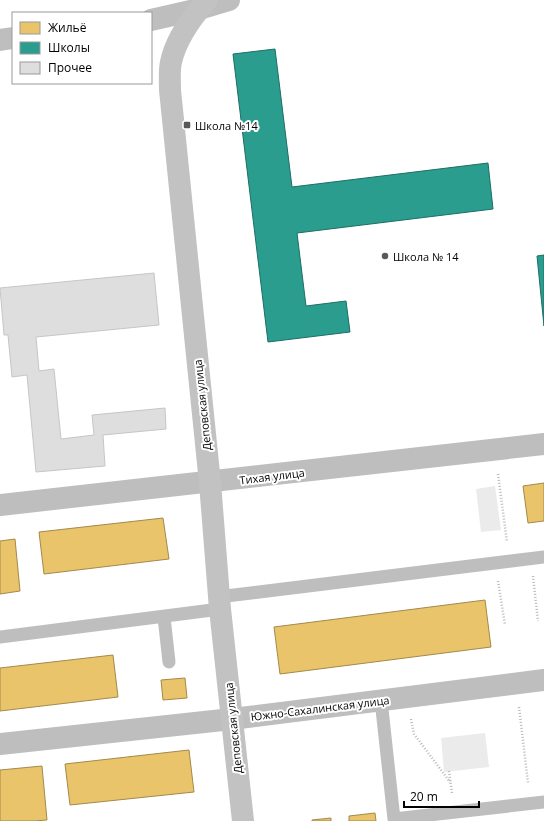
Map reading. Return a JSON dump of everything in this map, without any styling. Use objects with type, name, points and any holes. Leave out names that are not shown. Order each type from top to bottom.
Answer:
[{"type":"street","points":[[152,20],[203,5],[229,0]]},
{"type":"street","name":"Деповская улица","points":[[203,5],[178,40],[171,62],[170,90],[210,483],[219,603],[243,821]]},
{"type":"street","points":[[0,40],[12,38]]},
{"type":"street","name":"Тихая улица","points":[[0,505],[210,483],[544,444]]},
{"type":"street","name":"Южно-Сахалинская улица","points":[[0,744],[232,719],[544,680]]},
{"type":"lane","points":[[0,637],[164,617],[219,603],[544,557]]},
{"type":"lane","points":[[164,617],[169,662]]},
{"type":"lane","points":[[381,700],[394,819],[544,802]]},
{"type":"path","points":[[498,472],[508,546]]},
{"type":"path","points":[[532,574],[538,621]]},
{"type":"path","points":[[498,578],[505,625]]},
{"type":"path","points":[[519,706],[528,783]]},
{"type":"path","points":[[411,719],[414,734],[450,782]]},
{"type":"shaded area","points":[[495,486],[501,530],[481,532],[476,489]]},
{"type":"shaded area","points":[[485,733],[489,767],[444,772],[441,738]]},
{"type":"building: Жильё","points":[[544,483],[544,521],[528,523],[523,486]]},
{"type":"building: Жильё","points":[[163,518],[169,559],[44,574],[39,532]]},
{"type":"building: Жильё","points":[[15,539],[20,591],[0,594],[0,541]]},
{"type":"building: Жильё","points":[[485,600],[491,647],[280,674],[274,627]]},
{"type":"building: Жильё","points":[[113,655],[118,697],[0,711],[0,668]]},
{"type":"building: Жильё","points":[[185,678],[187,698],[163,700],[161,680]]},
{"type":"building: Жильё","points":[[189,750],[194,792],[70,805],[65,764]]},
{"type":"building: Жильё","points":[[42,766],[47,820],[0,821],[0,770]]},
{"type":"building: Жильё","points":[[375,813],[376,821],[349,821],[349,816]]},
{"type":"building: Жильё","points":[[331,818],[331,821],[312,821],[312,820]]},
{"type":"building: Школы","points":[[275,49],[292,187],[488,163],[493,209],[297,233],[306,306],[346,301],[350,332],[268,342],[233,54]]},
{"type":"building: Школы","points":[[544,255],[544,326],[537,256]]},
{"type":"building: Прочее","points":[[154,273],[159,325],[36,337],[39,371],[54,369],[61,439],[94,435],[92,415],[165,408],[166,429],[103,435],[105,466],[36,472],[27,375],[12,377],[8,335],[4,335],[0,288]]},
{"type":"place","name":"Школа №14","points":[[187,125]]},
{"type":"place","name":"Школа № 14","points":[[385,256]]}]
